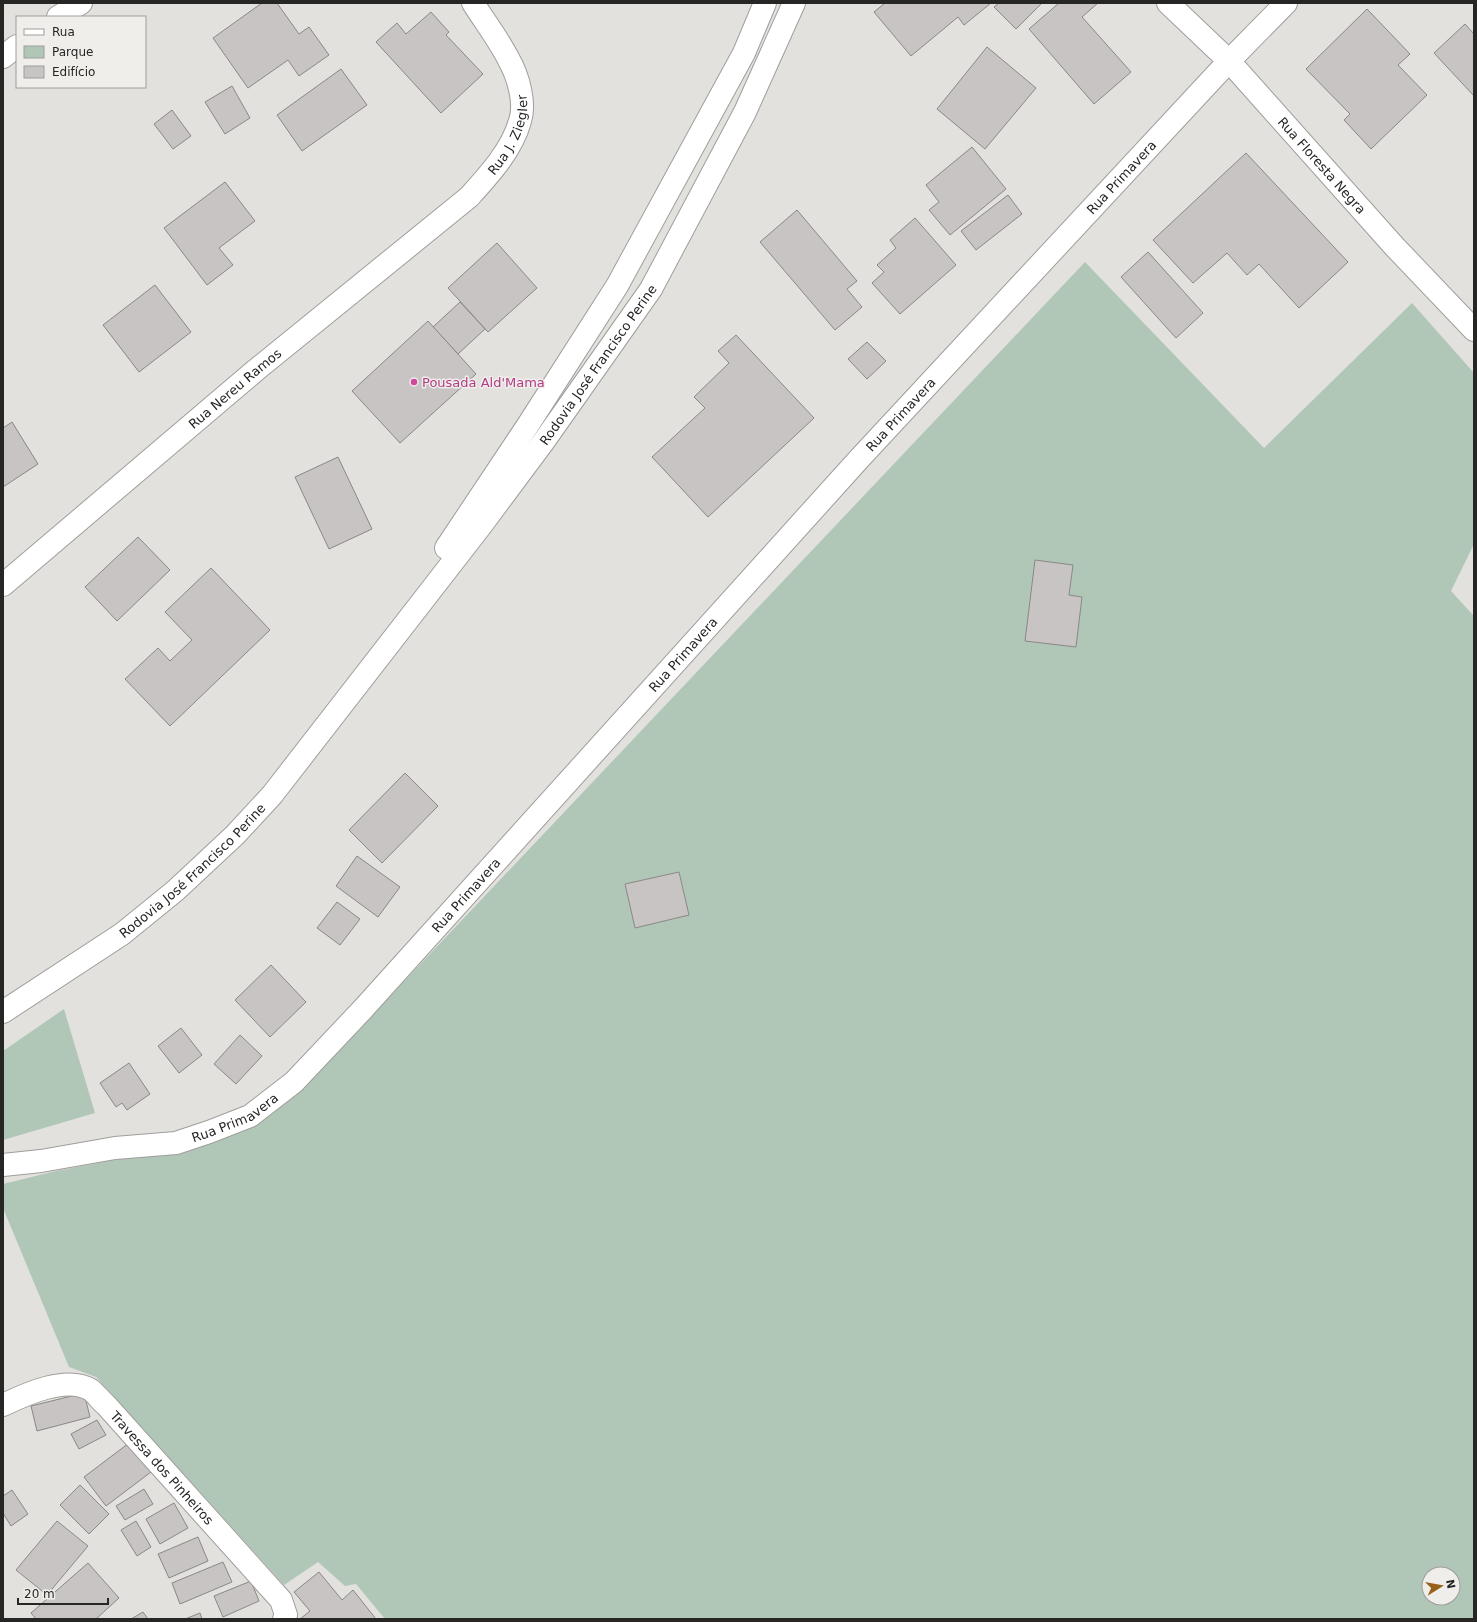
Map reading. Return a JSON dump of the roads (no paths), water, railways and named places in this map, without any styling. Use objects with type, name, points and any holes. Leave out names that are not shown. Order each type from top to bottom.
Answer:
[{"type":"street","points":[[60,16],[81,3]]},
{"type":"street","name":"Rua J. Ziegler","points":[[469,197],[488,176],[514,138],[521,120],[521,99],[518,78],[509,58],[473,3]]},
{"type":"street","name":"Rodovia José Francisco Perine","points":[[349,694],[524,432],[617,286],[744,53],[765,3]]},
{"type":"street","name":"Rodovia José Francisco Perine","points":[[3,1012],[122,934],[175,891],[235,835],[272,795],[544,442],[651,289],[745,112],[794,3]]},
{"type":"street","name":"Rua Floresta Negra","points":[[1168,3],[1229,61],[1394,246],[1474,330]]},
{"type":"street","name":"Rua Primavera","points":[[3,1165],[41,1161],[115,1148],[176,1143],[250,1116],[294,1082],[363,1009],[859,459],[1229,61],[1286,3]]},
{"type":"street","points":[[3,57],[16,47]]},
{"type":"street","name":"Rua Nereu Ramos","points":[[3,584],[256,370],[469,197]]},
{"type":"street","name":"Travessa dos Pinheiros","points":[[3,1405],[51,1386],[74,1384],[91,1390],[281,1600],[286,1615],[284,1619]]},
{"type":"place","name":"Pousada Ald'Mama","points":[[414,382]]}]
